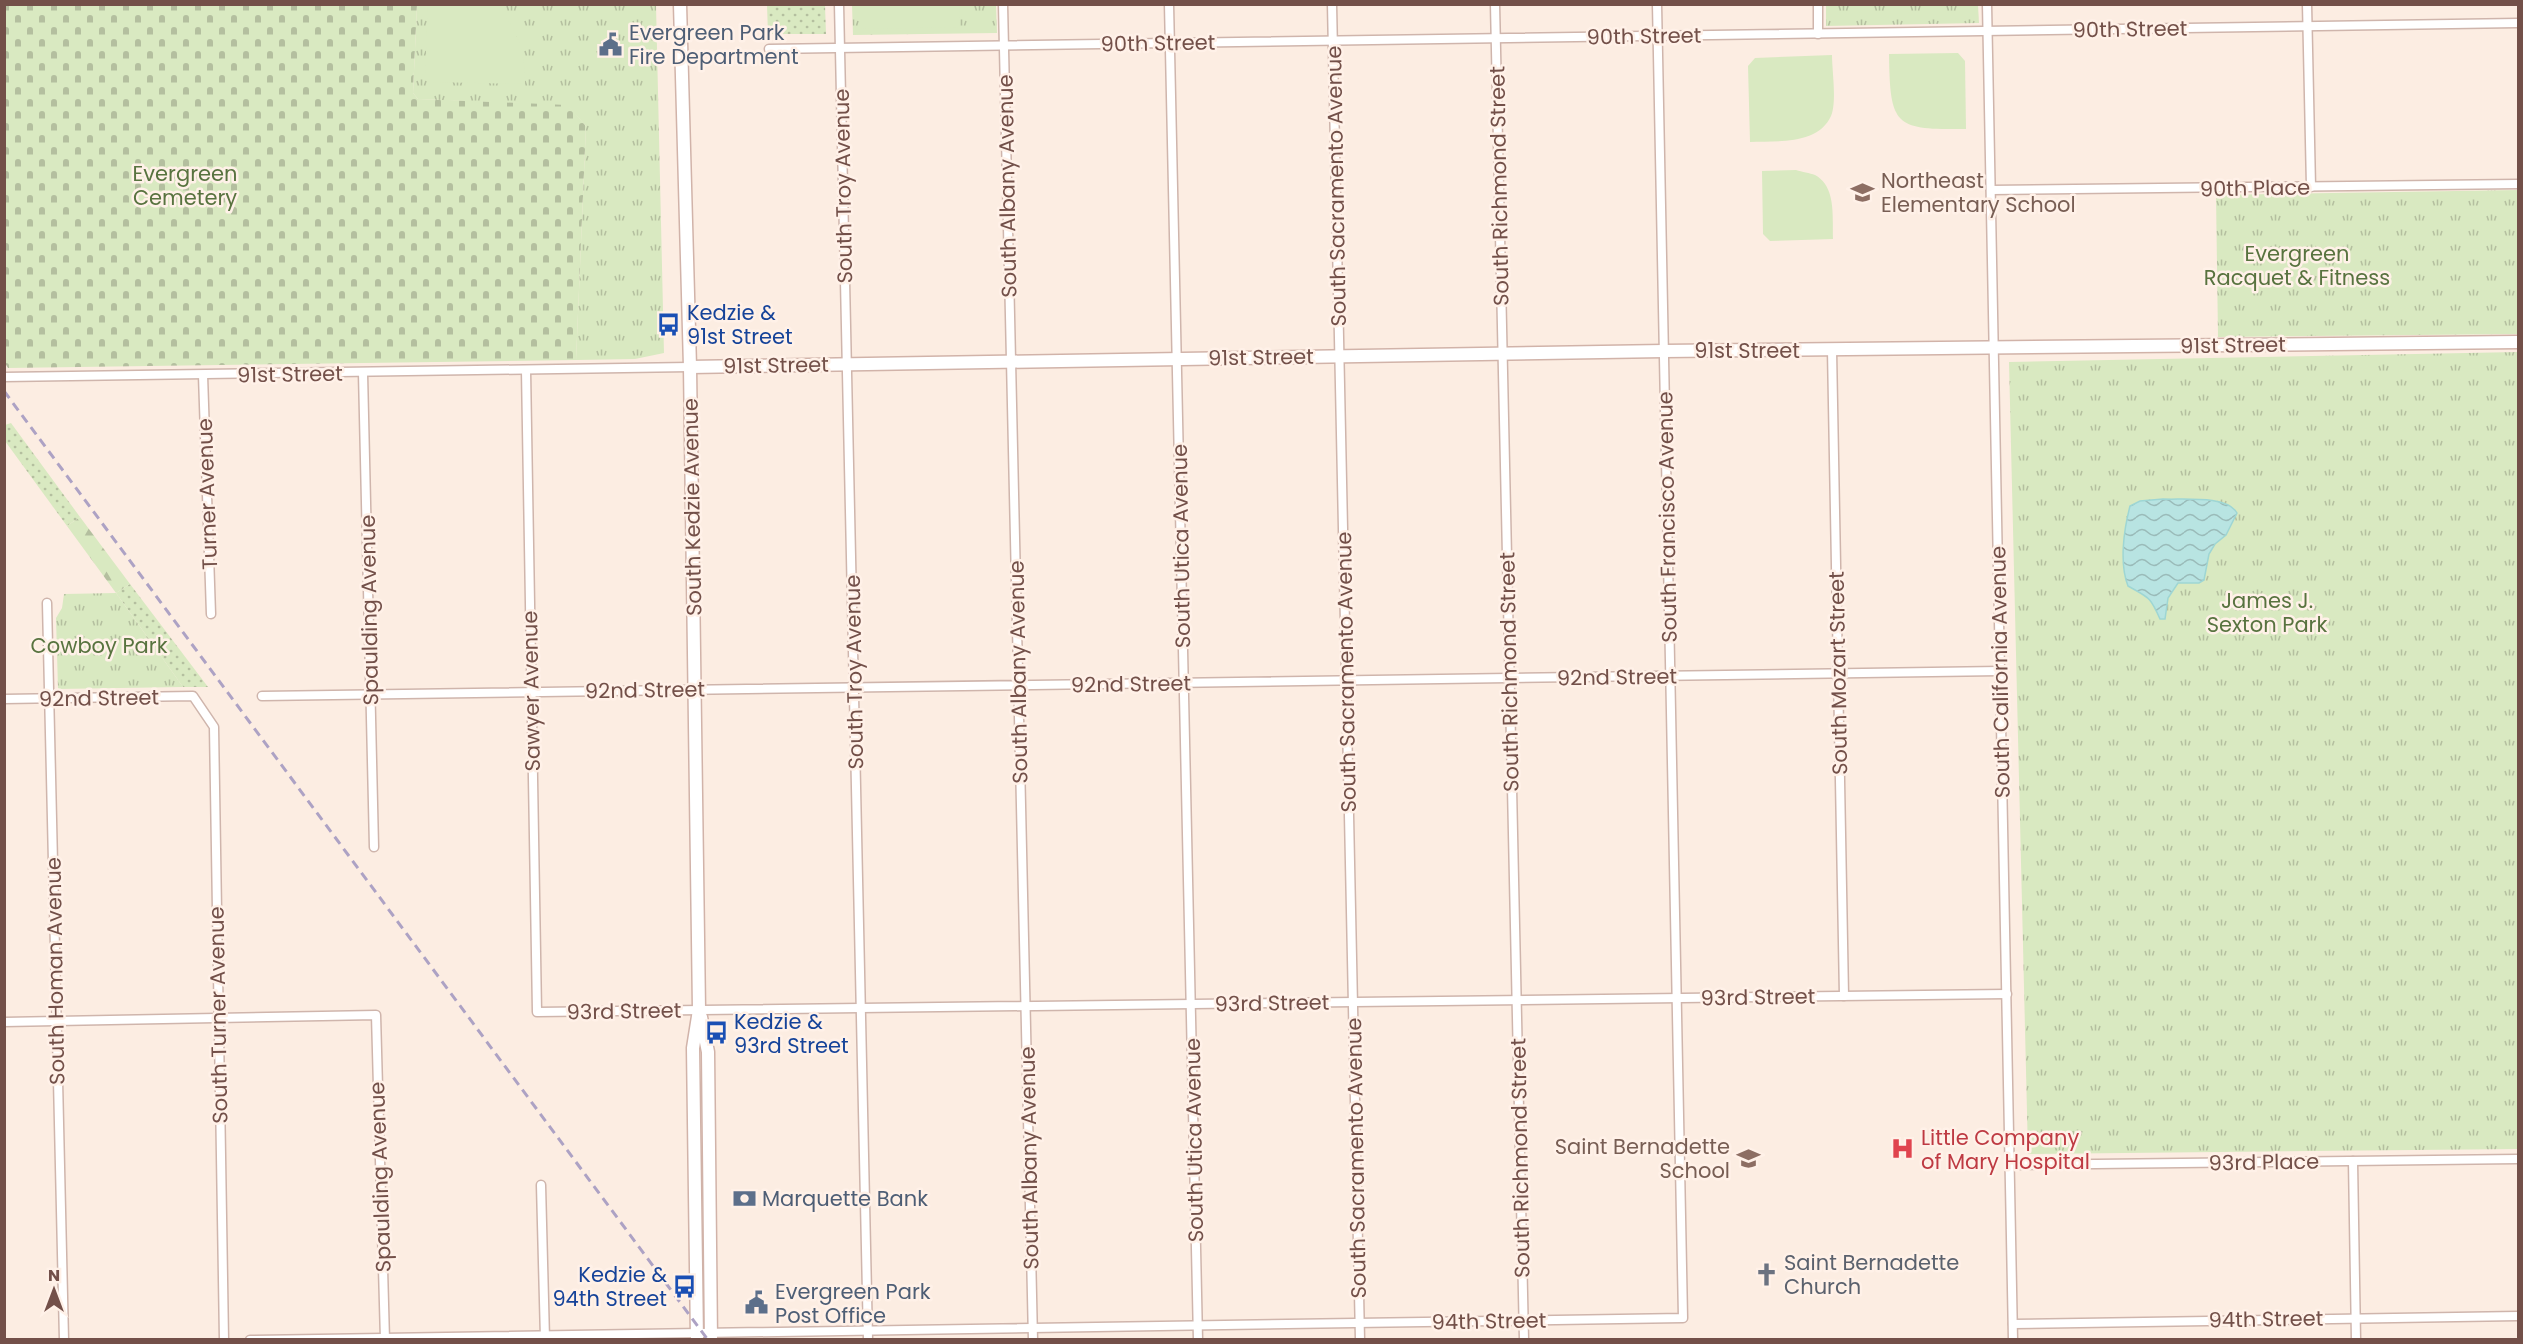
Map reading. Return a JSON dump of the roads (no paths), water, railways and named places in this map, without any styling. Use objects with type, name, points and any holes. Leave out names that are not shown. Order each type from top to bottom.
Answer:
[{"type":"street","name":"South Kedzie Avenue","points":[[681,4],[690,367],[699,1010],[693,1048],[697,1336]]},
{"type":"street","name":"South Troy Avenue","points":[[839,4],[868,1335]]},
{"type":"street","name":"South Albany Avenue","points":[[1003,4],[1033,1340]]},
{"type":"street","name":"South Utica Avenue","points":[[1169,4],[1198,1340]]},
{"type":"street","name":"South Sacramento Avenue","points":[[1332,4],[1360,1340]]},
{"type":"street","name":"South Richmond Street","points":[[1495,4],[1524,1340]]},
{"type":"street","name":"South Francisco Avenue","points":[[1657,4],[1683,1318]]},
{"type":"street","points":[[1818,4],[1818,34]]},
{"type":"street","name":"South California Avenue","points":[[1987,4],[2013,1340]]},
{"type":"street","points":[[2307,4],[2311,187]]},
{"type":"street","name":"90th Street","points":[[769,49],[2518,24]]},
{"type":"street","name":"90th Place","points":[[1991,190],[2518,184]]},
{"type":"street","name":"91st Street","points":[[4,377],[1503,353],[2518,342]]},
{"type":"street","name":"South Mozart Street","points":[[1832,350],[1844,996]]},
{"type":"street","name":"Sawyer Avenue","points":[[526,370],[537,1012]]},
{"type":"street","name":"Spaulding Avenue","points":[[363,373],[374,847]]},
{"type":"street","name":"Turner Avenue","points":[[203,375],[211,614]]},
{"type":"street","name":"South Homan Avenue","points":[[47,603],[63,1340]]},
{"type":"street","name":"92nd Street","points":[[262,696],[2000,671]]},
{"type":"street","name":"92nd Street","points":[[4,699],[193,696]]},
{"type":"street","name":"South Turner Avenue","points":[[193,696],[214,727],[224,1340]]},
{"type":"street","name":"93rd Street","points":[[537,1012],[2007,994]]},
{"type":"street","name":"South Kedzie Avenue","points":[[699,1010],[708,1052],[711,1336]]},
{"type":"street","name":"Spaulding Avenue","points":[[219,1018],[376,1016],[385,1338]]},
{"type":"street","points":[[4,1022],[219,1018]]},
{"type":"street","name":"93rd Place","points":[[2010,1165],[2518,1159]]},
{"type":"street","points":[[2353,1161],[2356,1340]]},
{"type":"street","points":[[541,1185],[545,1337]]},
{"type":"street","name":"94th Street","points":[[2013,1324],[2518,1316]]},
{"type":"street","name":"94th Street","points":[[250,1340],[868,1335],[1033,1328],[1683,1318]]},
{"type":"water","points":[[2163,499],[2214,501],[2232,507],[2237,513],[2226,535],[2215,544],[2209,554],[2204,580],[2199,583],[2178,583],[2168,598],[2165,619],[2160,619],[2148,598],[2128,586],[2123,557],[2124,535],[2130,506],[2140,501]]},
{"type":"railway","points":[[4,391],[708,1340]]},
{"type":"place","name":"Evergreen Park Fire Department","points":[[611,44]]},
{"type":"place","name":"Northeast Elementary School","points":[[1863,192]]},
{"type":"place","name":"Kedzie & 91st Street","points":[[669,324]]},
{"type":"place","name":"Kedzie & 93rd Street","points":[[716,1033]]},
{"type":"place","name":"Little Company of Mary Hospital","points":[[1903,1149]]},
{"type":"place","name":"Saint Bernadette School","points":[[1748,1158]]},
{"type":"place","name":"Marquette Bank","points":[[744,1198]]},
{"type":"place","name":"Saint Bernadette Church","points":[[1766,1274]]},
{"type":"place","name":"Kedzie & 94th Street","points":[[685,1286]]},
{"type":"place","name":"Evergreen Park Post Office","points":[[757,1303]]},
{"type":"park label","name":"Evergreen Cemetery","points":[[185,185]]},
{"type":"park label","name":"Evergreen Racquet & Fitness","points":[[2297,265]]},
{"type":"park label","name":"James J. Sexton Park","points":[[2267,612]]},
{"type":"park label","name":"Cowboy Park","points":[[99,645]]}]
